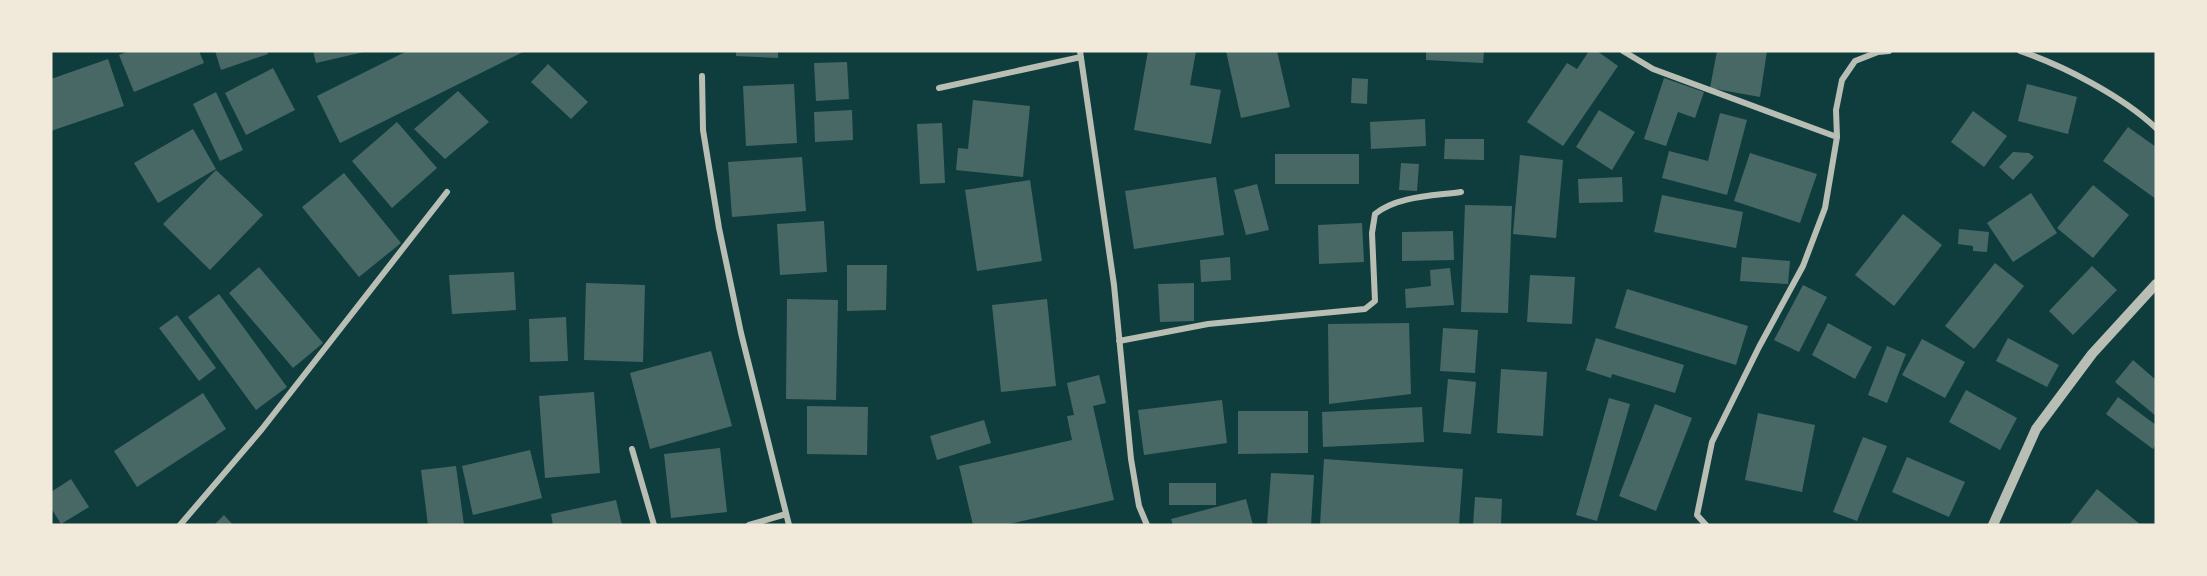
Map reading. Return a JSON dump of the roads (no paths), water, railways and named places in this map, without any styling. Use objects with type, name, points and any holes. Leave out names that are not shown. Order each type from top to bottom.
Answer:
[{"type":"street","points":[[1623,51],[1653,69],[1837,137]]},
{"type":"street","points":[[1706,525],[1696,515],[1712,442],[1759,347],[1803,266],[1826,208],[1837,137],[1836,110],[1842,80],[1855,61],[1878,52],[1889,51]]},
{"type":"street","points":[[2019,51],[2073,73],[2144,116],[2156,128]]},
{"type":"street","points":[[939,88],[1080,54],[1114,285],[1131,459],[1139,506],[1147,525]]},
{"type":"street","points":[[702,76],[703,130],[719,228],[741,333],[789,525]]},
{"type":"street","points":[[180,525],[262,429],[447,192]]},
{"type":"street","points":[[1119,341],[1208,324],[1365,309],[1375,301],[1372,233],[1375,214],[1385,206],[1461,192]]},
{"type":"street","points":[[1993,525],[2036,429],[2092,354],[2156,284]]},
{"type":"street","points":[[632,449],[654,525]]},
{"type":"street","points":[[749,525],[786,514]]}]
